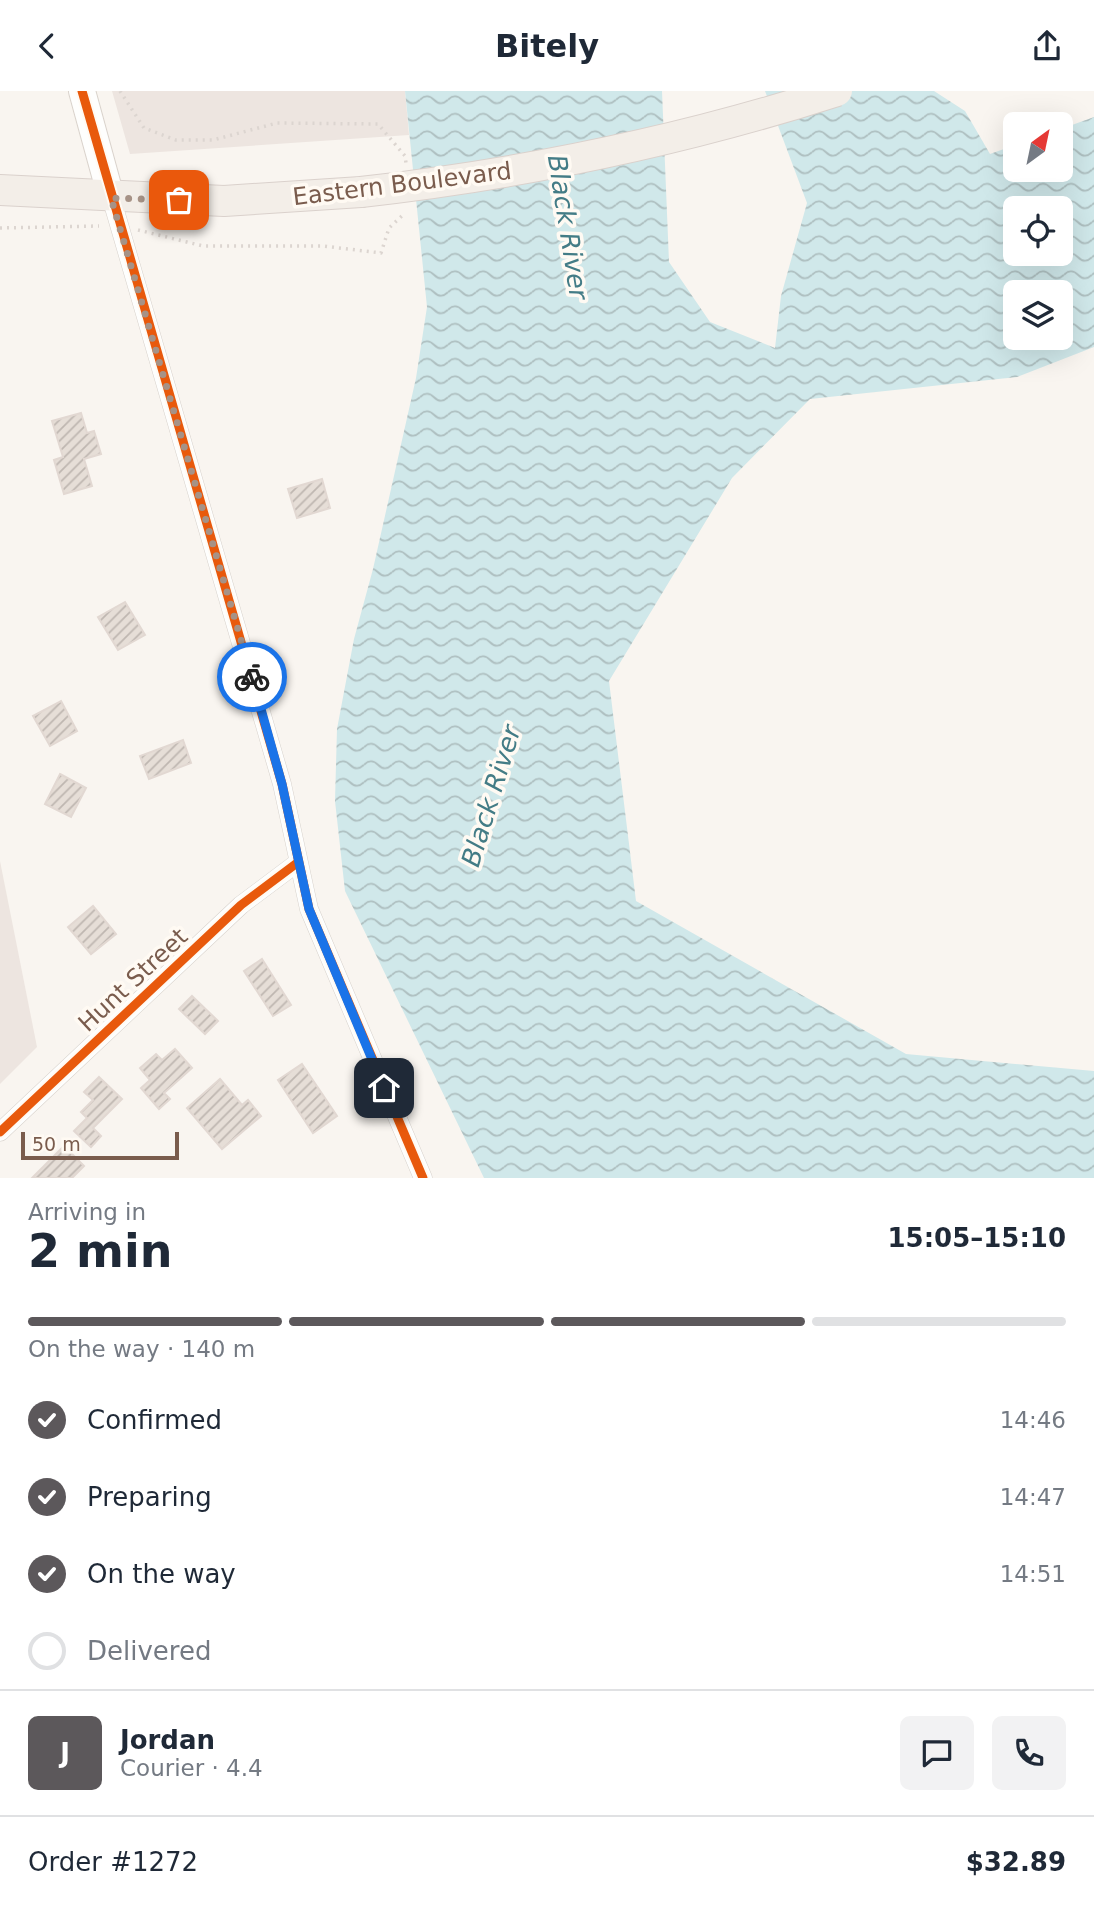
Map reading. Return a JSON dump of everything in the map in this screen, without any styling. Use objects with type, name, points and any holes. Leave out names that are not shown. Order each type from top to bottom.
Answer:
[{"type":"main road","name":"Eastern Boulevard","points":[[0,190],[111,198],[224,201],[361,192],[451,182],[566,161],[752,117],[836,91]]},
{"type":"street","points":[[82,91],[282,784],[309,909],[423,1178]]},
{"type":"street","name":"Hunt Street","points":[[0,1132],[242,905],[297,863]]},
{"type":"path","points":[[120,91],[144,128],[176,140],[213,139],[277,123],[378,124]]},
{"type":"path","points":[[0,228],[151,231],[202,246],[323,246],[381,253]]},
{"type":"shaded area","points":[[112,91],[405,91],[409,135],[130,154]]},
{"type":"shaded area","points":[[0,861],[37,1047],[0,1084]]},
{"type":"water","name":"Black River","points":[[405,91],[662,91],[669,262],[710,322],[775,348],[781,296],[807,203],[765,91],[934,91],[965,111],[990,154],[1003,149],[1003,182],[1073,182],[1073,125],[1094,117],[1094,347],[1017,377],[810,399],[732,478],[609,681],[636,901],[906,1054],[1094,1071],[1094,1178],[484,1178],[345,891],[335,801],[337,729],[354,639],[373,569],[416,378],[427,307]]},
{"type":"building","points":[[81,413],[87,433],[94,431],[101,454],[84,459],[92,486],[64,494],[54,460],[63,457],[52,421]]},
{"type":"building","points":[[322,479],[330,508],[297,518],[288,489]]},
{"type":"building","points":[[125,602],[145,635],[118,650],[98,617]]},
{"type":"building","points":[[61,701],[77,731],[50,746],[33,716]]},
{"type":"building","points":[[183,740],[191,763],[149,779],[140,756]]},
{"type":"building","points":[[60,774],[86,788],[71,817],[45,804]]},
{"type":"building","points":[[93,906],[116,934],[91,954],[68,927]]},
{"type":"building","points":[[262,959],[291,1005],[273,1016],[244,971]]},
{"type":"building","points":[[192,996],[218,1021],[205,1034],[179,1009]]},
{"type":"building","points":[[175,1049],[192,1068],[164,1093],[170,1099],[159,1109],[141,1088],[150,1080],[140,1068],[156,1054],[162,1060]]},
{"type":"building","points":[[302,1064],[337,1116],[313,1133],[278,1080]]},
{"type":"building","points":[[99,1077],[122,1099],[93,1128],[101,1136],[91,1147],[74,1131],[87,1118],[81,1112],[93,1100],[84,1092]]},
{"type":"building","points":[[220,1079],[242,1105],[248,1100],[261,1116],[222,1149],[187,1108]]},
{"type":"building","points":[[64,1146],[84,1166],[72,1178],[32,1178]]},
{"type":"cycle path","points":[[82,91],[282,784],[309,909],[423,1178]]},
{"type":"cycle path","points":[[0,1132],[241,905],[297,863]]},
{"type":"way so far","points":[[179,200],[111,198],[252,677]]},
{"type":"route","points":[[252,677],[282,784],[309,909],[384,1088]]}]
